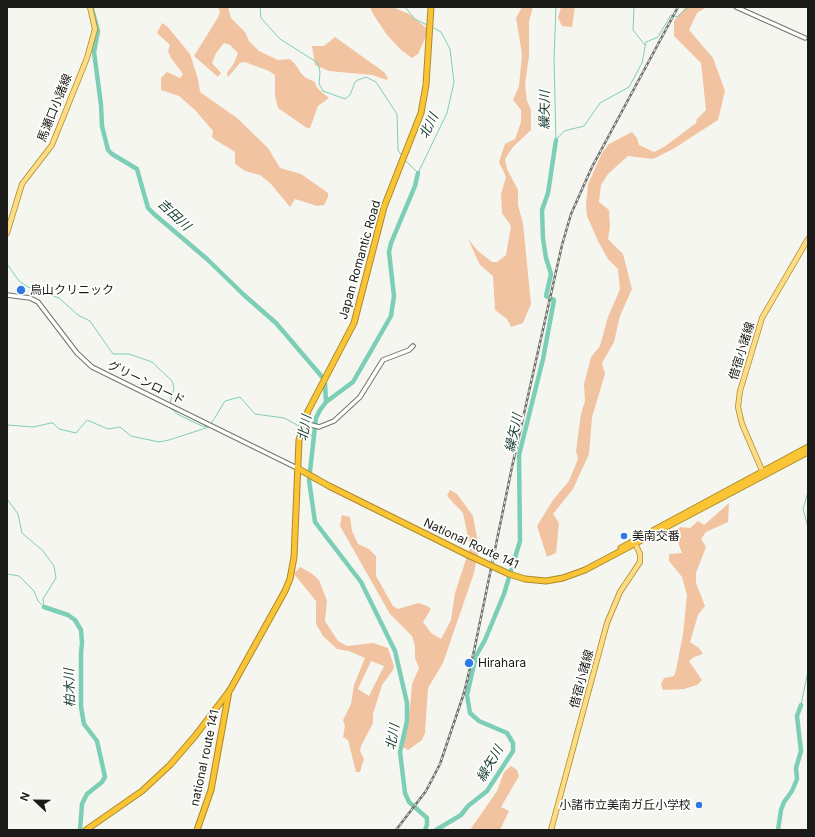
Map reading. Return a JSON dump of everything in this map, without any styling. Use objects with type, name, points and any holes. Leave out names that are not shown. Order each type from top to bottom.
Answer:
[{"type":"highway","name":"Japan Romantic Road","points":[[230,690],[285,591],[290,579],[294,557],[299,440],[304,423],[354,323],[384,207],[421,113],[426,85],[431,7]]},
{"type":"highway","name":"National Route 141","points":[[297,468],[468,555],[509,574],[525,579],[546,581],[563,578],[588,568],[592,564],[764,473],[808,447]]},
{"type":"highway","name":"National Route 141","points":[[764,473],[808,452]]},
{"type":"highway","points":[[86,830],[122,806],[153,780],[180,753],[216,710],[230,690]]},
{"type":"highway","name":"national route 141","points":[[197,830],[210,794],[230,690]]},
{"type":"highway","points":[[216,710],[221,708],[226,713]]},
{"type":"main road","name":"馬瀬口小諸線","points":[[7,233],[22,184],[52,145],[87,58],[95,29],[90,7]]},
{"type":"main road","name":"借宿小諸線","points":[[764,473],[742,424],[738,407],[740,391],[762,318],[808,239]]},
{"type":"main road","name":"借宿小諸線","points":[[552,830],[608,623],[620,592],[640,562],[640,554],[635,542]]},
{"type":"street","points":[[736,7],[804,38]]},
{"type":"street","name":"グリーンロード","points":[[7,295],[30,298],[38,302],[77,353],[92,367],[297,468]]},
{"type":"street","points":[[304,423],[319,427],[334,421],[360,397],[383,360],[409,350],[413,346]]},
{"type":"shaded area","points":[[218,7],[228,7],[231,18],[245,32],[249,41],[259,51],[278,60],[290,59],[306,78],[315,82],[317,88],[329,98],[318,106],[310,128],[307,128],[278,108],[275,96],[275,75],[269,71],[245,62],[240,63],[228,77],[227,73],[234,63],[238,53],[230,45],[224,43],[216,53],[212,63],[221,73],[218,77],[194,56],[217,19],[220,12]]},
{"type":"shaded area","points":[[370,7],[395,8],[409,14],[429,30],[418,54],[412,58],[401,50],[387,35]]},
{"type":"shaded area","points":[[522,7],[533,7],[529,21],[529,56],[525,85],[527,101],[531,110],[531,130],[513,147],[505,159],[507,169],[518,190],[518,205],[523,223],[531,304],[523,323],[511,327],[507,319],[495,310],[493,276],[480,265],[468,239],[478,251],[492,262],[497,262],[506,255],[511,226],[502,213],[501,194],[506,177],[499,162],[505,144],[515,139],[521,122],[521,110],[513,100],[519,86],[522,54],[516,18]]},
{"type":"shaded area","points":[[561,7],[575,7],[572,27],[562,26],[558,18]]},
{"type":"shaded area","points":[[686,7],[707,7],[697,13],[689,30],[713,58],[725,91],[718,120],[673,149],[653,159],[628,156],[608,174],[601,185],[599,202],[609,210],[610,227],[608,239],[623,254],[632,289],[620,316],[614,342],[602,363],[605,374],[592,417],[589,454],[573,489],[553,514],[559,523],[556,553],[547,557],[537,526],[553,500],[569,481],[578,459],[576,451],[581,414],[585,401],[584,384],[591,357],[600,346],[608,317],[620,289],[618,269],[608,259],[587,216],[586,204],[588,184],[602,153],[609,144],[632,132],[637,138],[639,145],[654,152],[664,147],[696,123],[697,119],[706,110],[701,63],[674,36],[674,21]]},
{"type":"shaded area","points":[[162,23],[167,26],[190,54],[198,79],[200,92],[237,118],[268,148],[280,168],[301,174],[328,193],[328,197],[324,205],[317,206],[295,199],[290,207],[271,184],[260,175],[245,171],[235,164],[235,152],[212,137],[213,131],[195,110],[179,96],[161,90],[161,78],[167,72],[180,78],[183,74],[171,58],[168,51],[170,45],[157,33]]},
{"type":"shaded area","points":[[335,37],[384,72],[388,78],[387,80],[372,75],[329,71],[315,65],[312,46],[324,46]]},
{"type":"shaded area","points":[[450,490],[457,494],[473,516],[479,548],[474,573],[443,663],[428,688],[425,733],[422,740],[408,750],[403,747],[410,707],[412,684],[419,668],[415,658],[415,646],[412,636],[390,614],[340,526],[342,515],[350,517],[352,531],[358,544],[369,549],[376,556],[376,576],[393,606],[398,609],[418,603],[427,606],[431,609],[423,622],[431,633],[441,639],[451,620],[455,593],[470,547],[463,513],[447,496]]},
{"type":"shaded area","points":[[729,503],[728,522],[706,532],[701,539],[706,547],[696,573],[696,583],[705,606],[698,615],[690,642],[699,648],[703,654],[694,657],[689,661],[702,680],[697,685],[684,689],[663,690],[661,684],[664,678],[674,676],[676,670],[683,634],[687,595],[682,577],[669,561],[669,554],[682,553],[678,542],[672,539],[672,534],[680,527],[690,528],[698,521],[704,525]]},
{"type":"shaded area","points":[[300,567],[311,573],[319,580],[327,601],[325,621],[338,641],[347,646],[373,643],[388,648],[394,666],[393,670],[382,685],[373,714],[373,723],[361,746],[360,751],[364,759],[360,772],[356,772],[348,740],[343,737],[345,726],[343,720],[351,704],[354,685],[365,658],[349,651],[337,649],[323,636],[316,624],[316,601],[294,574]],"holes":[[[371,661],[384,666],[369,696],[358,689]]]},
{"type":"shaded area","points":[[511,766],[517,770],[519,776],[501,807],[509,811],[500,830],[470,830],[497,791],[504,772]]},
{"type":"waterway","points":[[260,7],[261,18],[280,39],[318,63],[320,72],[319,84],[323,91],[345,99],[350,95],[355,82],[358,80],[366,77],[376,82],[397,114],[398,150],[402,156]]},
{"type":"waterway","name":"北川","points":[[405,7],[415,19],[427,25]]},
{"type":"waterway","name":"繰矢川","points":[[556,7],[554,60],[556,139]]},
{"type":"waterway","points":[[634,7],[633,30],[645,45]]},
{"type":"waterway","points":[[556,140],[564,131],[584,126],[600,103],[629,87],[642,63],[646,42],[658,37],[671,15],[677,17],[688,7]]},
{"type":"waterway","name":"吉田川","points":[[92,9],[98,31],[94,52],[101,105],[102,126],[108,150],[137,169],[148,208],[207,259],[244,295],[276,323],[323,378]]},
{"type":"waterway","name":"北川","points":[[405,160],[418,173],[447,113],[454,82],[450,49],[441,32],[432,27]]},
{"type":"waterway","name":"繰矢川","points":[[436,830],[461,815],[468,806],[487,791],[513,751],[513,743],[507,733],[479,721],[470,713],[467,695],[476,656],[485,640],[504,594],[520,541],[519,455],[543,359],[554,300],[546,296],[551,274],[546,258],[543,239],[542,210],[548,193],[556,140]]},
{"type":"waterway","name":"北川","points":[[418,173],[415,186],[391,243],[389,252],[394,296],[391,316],[353,382],[326,402],[320,410],[316,418],[309,480],[315,522],[361,582],[395,651],[407,703],[407,721],[400,752],[405,793],[409,802],[427,818],[425,830]]},
{"type":"waterway","points":[[7,264],[19,281],[28,287],[59,298],[78,315],[90,321],[113,354],[129,354],[152,362],[172,381],[174,388],[169,407],[179,415],[202,426],[209,427]]},
{"type":"waterway","name":"吉田川","points":[[325,383],[326,402]]},
{"type":"waterway","points":[[211,424],[225,401],[240,397],[255,414],[284,418],[301,427]]},
{"type":"waterway","points":[[7,434],[8,425],[33,427],[51,423],[59,429],[76,433],[87,420],[108,429],[120,427],[131,436],[159,442],[209,427]]},
{"type":"waterway","points":[[305,430],[313,437]]},
{"type":"waterway","points":[[808,492],[803,509],[808,527]]},
{"type":"waterway","points":[[7,499],[18,514],[22,533],[43,551],[54,566],[56,578],[43,599],[44,607]]},
{"type":"waterway","name":"柏木川","points":[[7,574],[19,576],[34,591],[38,601],[44,607]]},
{"type":"waterway","name":"柏木川","points":[[44,607],[68,615],[75,620],[81,630],[81,707],[84,724],[97,741],[105,777],[102,782],[87,794],[82,804],[80,830]]},
{"type":"waterway","points":[[808,640],[808,652]]},
{"type":"waterway","points":[[801,705],[808,671]]},
{"type":"waterway","points":[[778,830],[781,810],[797,779],[796,768],[801,751],[797,716],[801,705]]},
{"type":"railway","points":[[396,830],[426,791],[440,764],[464,693],[512,467],[562,245],[571,214],[592,167],[678,7]]},
{"type":"place","name":"烏山クリニック","points":[[21,290]]},
{"type":"place","name":"美南交番","points":[[624,536]]},
{"type":"place","name":"Hirahara","points":[[469,663]]},
{"type":"place","name":"小諸市立美南ガ丘小学校","points":[[699,805]]}]
